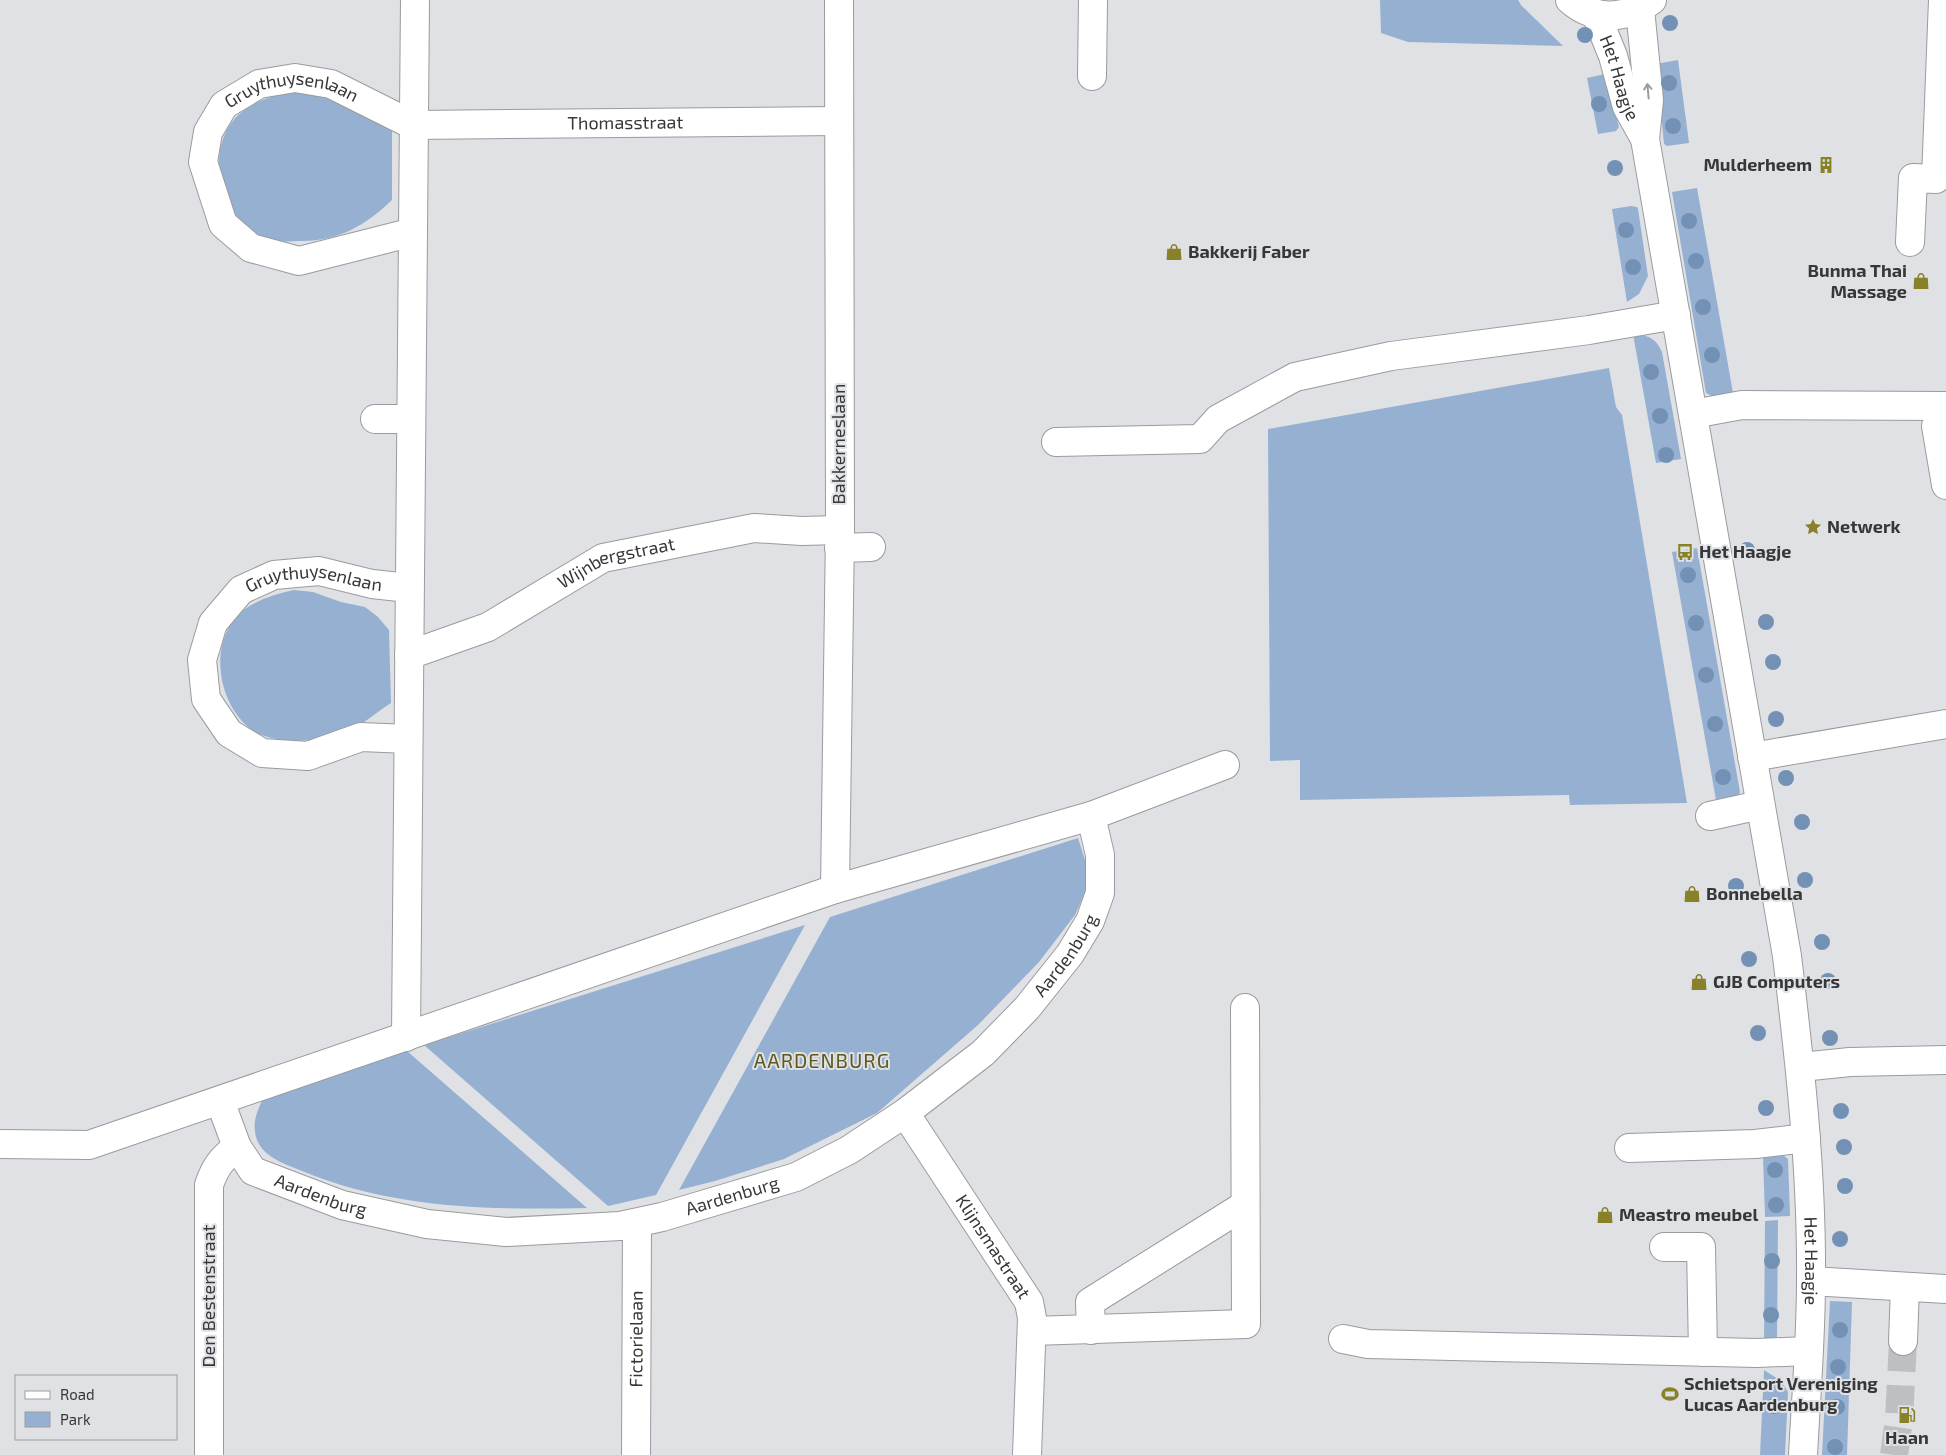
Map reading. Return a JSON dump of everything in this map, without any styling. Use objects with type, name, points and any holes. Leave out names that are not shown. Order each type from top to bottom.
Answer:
[{"type":"street","name":"Gruythuysenlaan","points":[[406,1037],[414,0]]},
{"type":"street","name":"Bakkerneslaan","points":[[835,889],[840,539],[839,0]]},
{"type":"street","points":[[1092,76],[1093,0]]},
{"type":"street","points":[[1570,0],[1577,6],[1596,14],[1626,14],[1646,4]]},
{"type":"street","points":[[1910,242],[1913,178],[1936,179],[1943,0]]},
{"type":"street","name":"Het Haagje","points":[[1646,4],[1649,100],[1645,139],[1787,956],[1801,1067],[1806,1138],[1811,1281],[1803,1455]]},
{"type":"street","name":"Het Haagje","points":[[1596,14],[1613,56],[1627,107],[1645,139]]},
{"type":"street","name":"Gruythuysenlaan","points":[[413,125],[331,84],[295,78],[260,84],[224,104],[208,132],[203,162],[223,224],[251,248],[299,261],[413,232]]},
{"type":"street","name":"Thomasstraat","points":[[413,125],[838,121]]},
{"type":"street","points":[[1056,442],[1200,439],[1218,419],[1296,377],[1391,356],[1588,330],[1676,315]]},
{"type":"street","points":[[1693,414],[1742,406],[1941,416],[1946,485]]},
{"type":"street","points":[[375,419],[411,419]]},
{"type":"street","name":"Wijnbergstraat","points":[[409,655],[488,627],[602,558],[754,528],[802,531],[871,547]]},
{"type":"street","name":"Gruythuysenlaan","points":[[408,739],[361,737],[308,756],[262,753],[229,733],[206,699],[202,660],[213,623],[241,590],[274,575],[319,572],[372,584],[409,588]]},
{"type":"street","points":[[1752,758],[1946,724]]},
{"type":"street","points":[[0,1144],[88,1145],[835,889],[1091,816],[1225,765]]},
{"type":"street","points":[[1710,816],[1760,805]]},
{"type":"street","name":"Aardenburg","points":[[220,1101],[237,1147],[253,1172],[286,1186],[342,1205],[427,1224],[506,1232],[637,1224],[796,1177],[849,1150],[905,1113],[983,1053],[1028,1008],[1070,954],[1090,921],[1100,893],[1100,855],[1091,816]]},
{"type":"street","points":[[1032,1331],[1246,1324],[1245,1008]]},
{"type":"street","points":[[1801,1067],[1850,1062],[1946,1060]]},
{"type":"street","name":"Klijnsmastraat","points":[[905,1113],[1029,1302],[1032,1331],[1027,1455]]},
{"type":"street","points":[[1629,1148],[1755,1144],[1806,1138]]},
{"type":"street","name":"Den Bestenstraat","points":[[209,1455],[208,1185],[214,1170],[222,1159],[237,1147]]},
{"type":"street","points":[[1091,1330],[1090,1302],[1245,1206]]},
{"type":"street","name":"Fictorielaan","points":[[636,1455],[637,1224]]},
{"type":"street","points":[[1664,1248],[1701,1248],[1702,1352]]},
{"type":"street","points":[[1811,1281],[1946,1289]]},
{"type":"street","points":[[1903,1341],[1905,1287]]},
{"type":"street","points":[[1343,1339],[1368,1344],[1757,1353],[1808,1351]]},
{"type":"green space","points":[[1380,0],[1518,0],[1563,46],[1408,42],[1381,33]]},
{"type":"green space","points":[[1678,60],[1689,143],[1667,146],[1664,144],[1656,64]]},
{"type":"green space","points":[[1605,74],[1619,127],[1616,131],[1598,134],[1587,78]]},
{"type":"green space","points":[[292,92],[332,100],[392,131],[392,200],[362,224],[340,235],[315,240],[286,242],[271,240],[253,232],[239,219],[228,202],[221,183],[219,163],[222,144],[229,126],[243,111],[254,104],[273,96]]},
{"type":"green space","points":[[1697,188],[1733,393],[1712,396],[1706,393],[1672,192]]},
{"type":"green space","points":[[1631,206],[1638,209],[1648,276],[1639,294],[1627,302],[1612,209]]},
{"type":"green space","points":[[1633,334],[1651,338],[1657,343],[1662,352],[1681,459],[1656,463]]},
{"type":"green space","points":[[1609,368],[1616,407],[1622,415],[1687,803],[1570,805],[1569,795],[1300,800],[1300,760],[1270,761],[1268,429]]},
{"type":"green space","points":[[1697,548],[1740,792],[1738,797],[1716,800],[1672,552]]},
{"type":"green space","points":[[294,590],[313,592],[341,602],[365,607],[378,617],[389,630],[391,703],[355,727],[339,734],[313,740],[300,741],[273,738],[261,735],[251,729],[239,718],[230,703],[224,687],[221,670],[221,652],[225,636],[233,621],[245,609],[256,602]]},
{"type":"green space","points":[[1078,838],[1086,863],[1086,890],[1075,915],[1039,962],[978,1025],[877,1113],[784,1159],[715,1181],[679,1190],[830,917]]},
{"type":"green space","points":[[805,925],[656,1195],[608,1206],[424,1045]]},
{"type":"green space","points":[[407,1051],[587,1208],[478,1207],[407,1200],[337,1184],[272,1158],[261,1147],[255,1132],[255,1122],[264,1096]]},
{"type":"green space","points":[[1783,1155],[1788,1159],[1790,1216],[1765,1217],[1763,1156]]},
{"type":"green space","points":[[1778,1220],[1777,1341],[1764,1343],[1765,1221]]},
{"type":"green space","points":[[1830,1301],[1852,1302],[1847,1455],[1822,1455]]},
{"type":"green space","points":[[1764,1370],[1781,1381],[1788,1392],[1785,1455],[1760,1455]]},
{"type":"tunnel","points":[[1894,1455],[1899,1420],[1903,1341]]},
{"type":"place","name":"Mulderheem","points":[[1826,165]]},
{"type":"place","name":"Bakkerij Faber","points":[[1174,252]]},
{"type":"place","name":"Bunma Thai Massage","points":[[1921,281]]},
{"type":"place","name":"Netwerk","points":[[1813,527]]},
{"type":"place","name":"Het Haagje","points":[[1685,552]]},
{"type":"place","name":"Bonnebella","points":[[1692,894]]},
{"type":"place","name":"GJB Computers","points":[[1699,982]]},
{"type":"place","name":"Meastro meubel","points":[[1605,1215]]},
{"type":"place","name":"Schietsport Vereniging Lucas Aardenburg","points":[[1670,1394]]},
{"type":"place","name":"Haan","points":[[1907,1415]]},
{"type":"district","name":"AARDENBURG","points":[[822,1061]]}]
